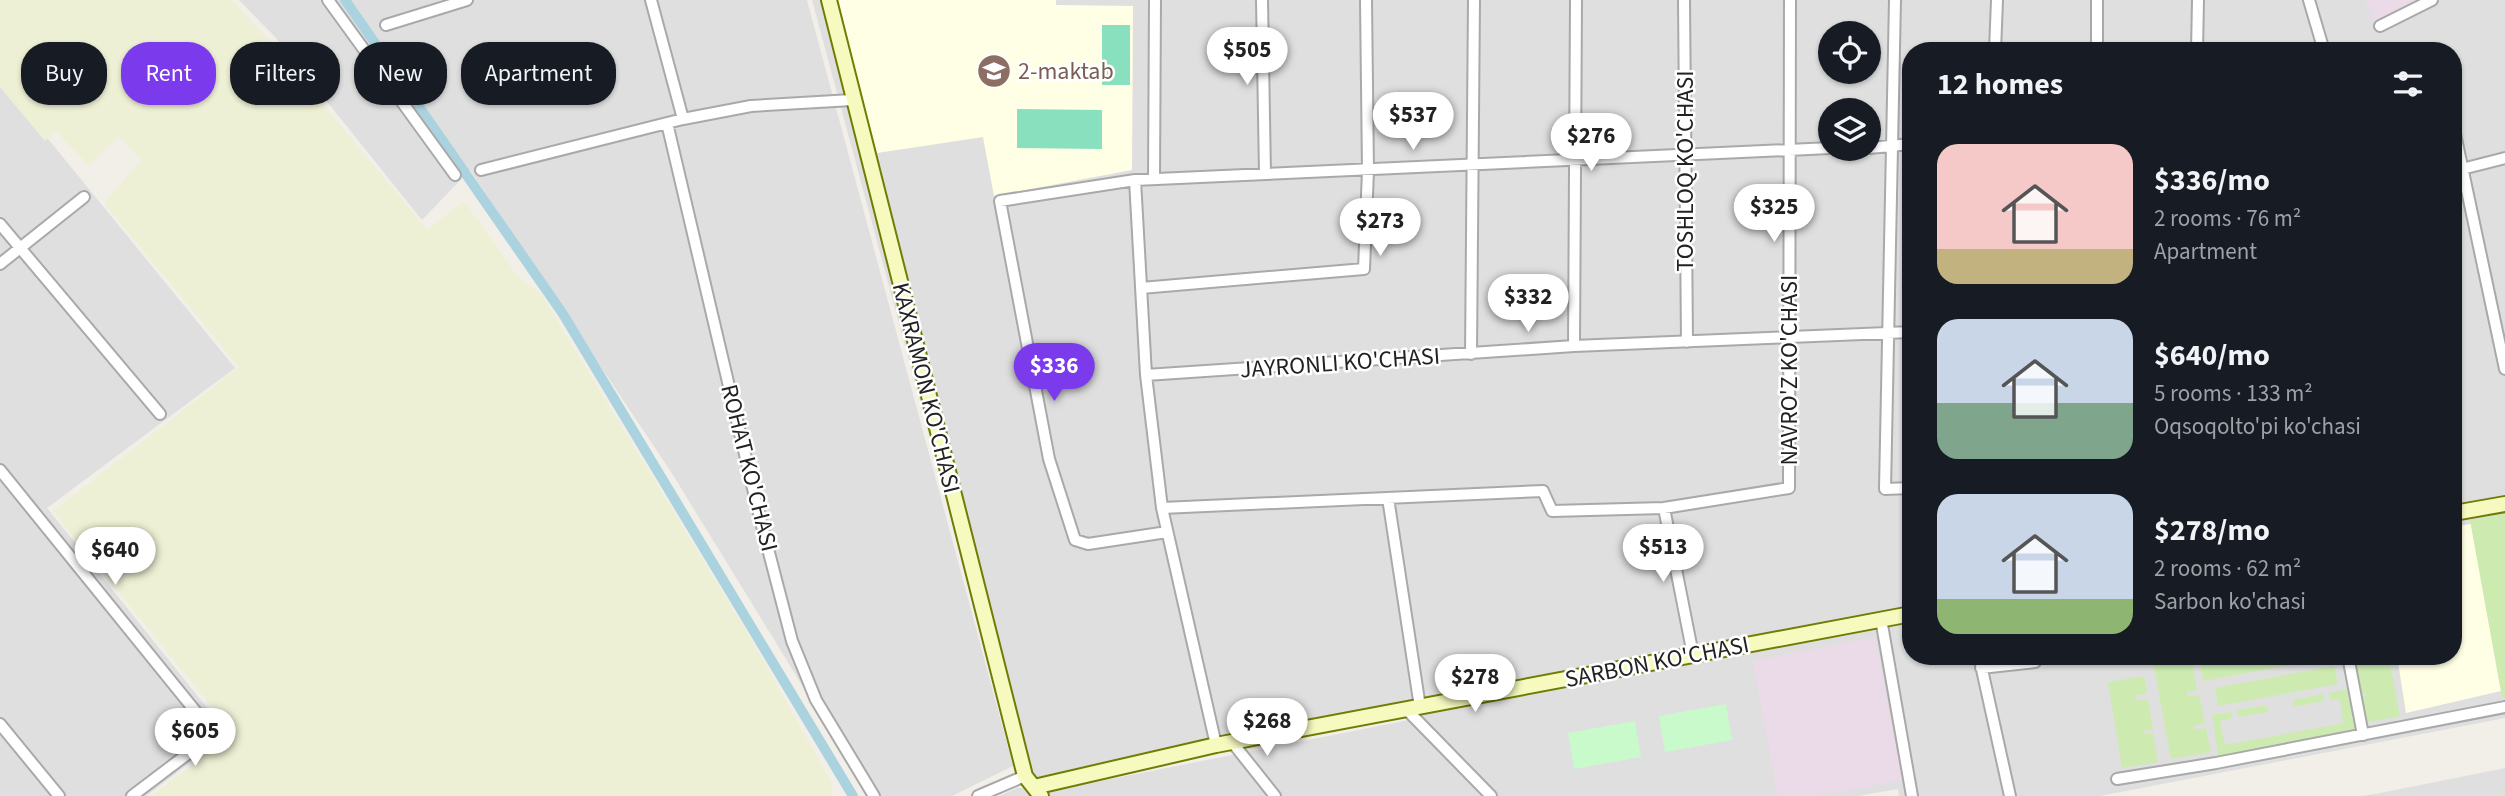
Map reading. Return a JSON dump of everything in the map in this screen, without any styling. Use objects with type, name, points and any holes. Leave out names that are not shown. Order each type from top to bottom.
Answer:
[{"type":"street","points":[[328,0],[455,175]]},
{"type":"street","points":[[386,25],[467,0]]},
{"type":"street","points":[[651,0],[683,119]]},
{"type":"street","name":"KAXRAMON KO'CHASI","points":[[829,0],[852,100],[1033,786]]},
{"type":"street","points":[[1154,179],[1155,0]]},
{"type":"street","points":[[1262,0],[1265,174]]},
{"type":"street","points":[[1141,288],[1364,269],[1368,171],[1366,0]]},
{"type":"street","points":[[1471,354],[1474,0]]},
{"type":"street","points":[[1574,346],[1576,0]]},
{"type":"street","name":"TOSHLOQ KO'CHASI","points":[[1684,0],[1687,342]]},
{"type":"street","name":"NAVRO'Z KO'CHASI","points":[[1664,508],[1789,488],[1790,0]]},
{"type":"street","points":[[1895,0],[1885,489],[1902,488]]},
{"type":"street","points":[[1995,42],[1997,0]]},
{"type":"street","points":[[2097,0],[2097,42]]},
{"type":"street","points":[[2197,0],[2197,42]]},
{"type":"street","points":[[2309,0],[2321,42]]},
{"type":"street","points":[[2380,26],[2432,0]]},
{"type":"street","points":[[481,170],[683,119],[751,106],[852,100]]},
{"type":"street","name":"ROHAT KO'CHASI","points":[[667,123],[760,518],[792,640],[816,701],[874,796]]},
{"type":"street","points":[[1881,148],[1902,146]]},
{"type":"street","points":[[1167,532],[1088,544],[1075,540],[1049,459],[1000,201],[1135,180],[1576,162],[1684,153],[1818,148]]},
{"type":"street","points":[[2505,158],[2462,169],[2505,369]]},
{"type":"street","points":[[1135,180],[1146,375],[1162,508],[1216,745]]},
{"type":"street","points":[[0,264],[84,197]]},
{"type":"street","points":[[0,224],[160,414]]},
{"type":"street","name":"JAYRONLI KO'CHASI","points":[[1146,375],[1574,346],[1687,342],[1791,334],[1902,332]]},
{"type":"street","points":[[0,470],[206,723],[210,732],[206,740],[132,796]]},
{"type":"street","points":[[1162,508],[1543,491],[1552,511],[1664,508],[1692,655]]},
{"type":"street","points":[[1388,498],[1413,708],[1491,796]]},
{"type":"street","points":[[2462,512],[2505,504]]},
{"type":"street","name":"SARBON KO'CHASI","points":[[1033,786],[1216,745],[1902,616]]},
{"type":"street","points":[[1881,620],[1912,796]]},
{"type":"street","points":[[1981,665],[2010,796]]},
{"type":"street","points":[[2350,665],[2363,735]]},
{"type":"street","points":[[2117,779],[2505,707]]},
{"type":"street","points":[[0,724],[59,796]]},
{"type":"street","points":[[1232,742],[1275,796]]},
{"type":"street","points":[[978,796],[1033,786]]},
{"type":"shaded area","points":[[0,0],[231,0],[271,42],[230,42],[230,105],[324,105],[427,230],[464,201],[519,278],[541,294],[750,637],[832,783],[832,796],[151,796],[234,734],[53,511],[239,367],[104,203],[141,160],[119,136],[89,166],[56,131],[45,141],[0,87]]},
{"type":"shaded area","points":[[239,0],[807,0],[1013,766],[952,796],[870,796],[673,475],[470,170],[422,220],[330,105],[340,105],[340,42],[279,42]]},
{"type":"shaded area","points":[[812,0],[2505,0],[2505,718],[2100,796],[1899,796],[1898,789],[1858,796],[1498,796],[1414,711],[1026,789],[1045,792],[1409,720],[1481,796],[999,796],[1017,788],[1024,788]]},
{"type":"shaded area","name":"2-maktab","points":[[837,0],[1056,0],[1056,5],[1133,6],[1132,170],[994,196],[983,137],[877,153]]},
{"type":"shaded area","points":[[2364,0],[2421,0],[2376,23]]},
{"type":"shaded area","points":[[0,80],[235,368],[47,508],[228,734],[146,796],[0,796]]},
{"type":"shaded area","points":[[2471,524],[2501,691],[2406,713],[2398,665],[2462,665],[2462,526]]},
{"type":"shaded area","points":[[1875,637],[1902,780],[1820,796],[1778,796],[1753,661]]},
{"type":"shaded area","points":[[2505,768],[2505,796],[2362,796],[2375,794]]},
{"type":"green space","points":[[1102,25],[1130,25],[1130,85],[1102,85]]},
{"type":"green space","points":[[1017,109],[1102,110],[1102,149],[1017,148]]},
{"type":"green space","points":[[2505,514],[2505,697],[2502,697],[2470,520]]},
{"type":"green space","points":[[2154,665],[2193,665],[2197,690],[2187,692],[2187,696],[2199,695],[2205,723],[2193,726],[2194,729],[2206,728],[2211,752],[2171,759]]},
{"type":"green space","points":[[2200,665],[2291,665],[2203,681]]},
{"type":"green space","points":[[2354,665],[2391,665],[2400,716],[2363,723],[2359,698],[2368,695],[2358,694]]},
{"type":"green space","points":[[2334,666],[2338,684],[2218,706],[2215,688]]},
{"type":"green space","points":[[2144,676],[2147,693],[2135,696],[2137,701],[2148,699],[2153,729],[2142,732],[2153,733],[2158,762],[2122,768],[2108,682]]},
{"type":"green space","points":[[2350,689],[2359,732],[2219,759],[2212,715],[2231,712],[2232,718],[2220,721],[2225,745],[2343,723],[2340,699],[2330,700],[2329,693]]},
{"type":"green space","points":[[2323,694],[2324,701],[2294,707],[2293,700]]},
{"type":"green space","points":[[1726,704],[1732,740],[1665,752],[1659,716]]},
{"type":"green space","points":[[2267,705],[2268,712],[2239,717],[2237,710]]},
{"type":"green space","points":[[1635,721],[1641,757],[1574,769],[1568,733]]},
{"type":"waterway","points":[[345,0],[563,314],[853,796]]},
{"type":"place","name":"2-maktab","points":[[994,71]]}]
